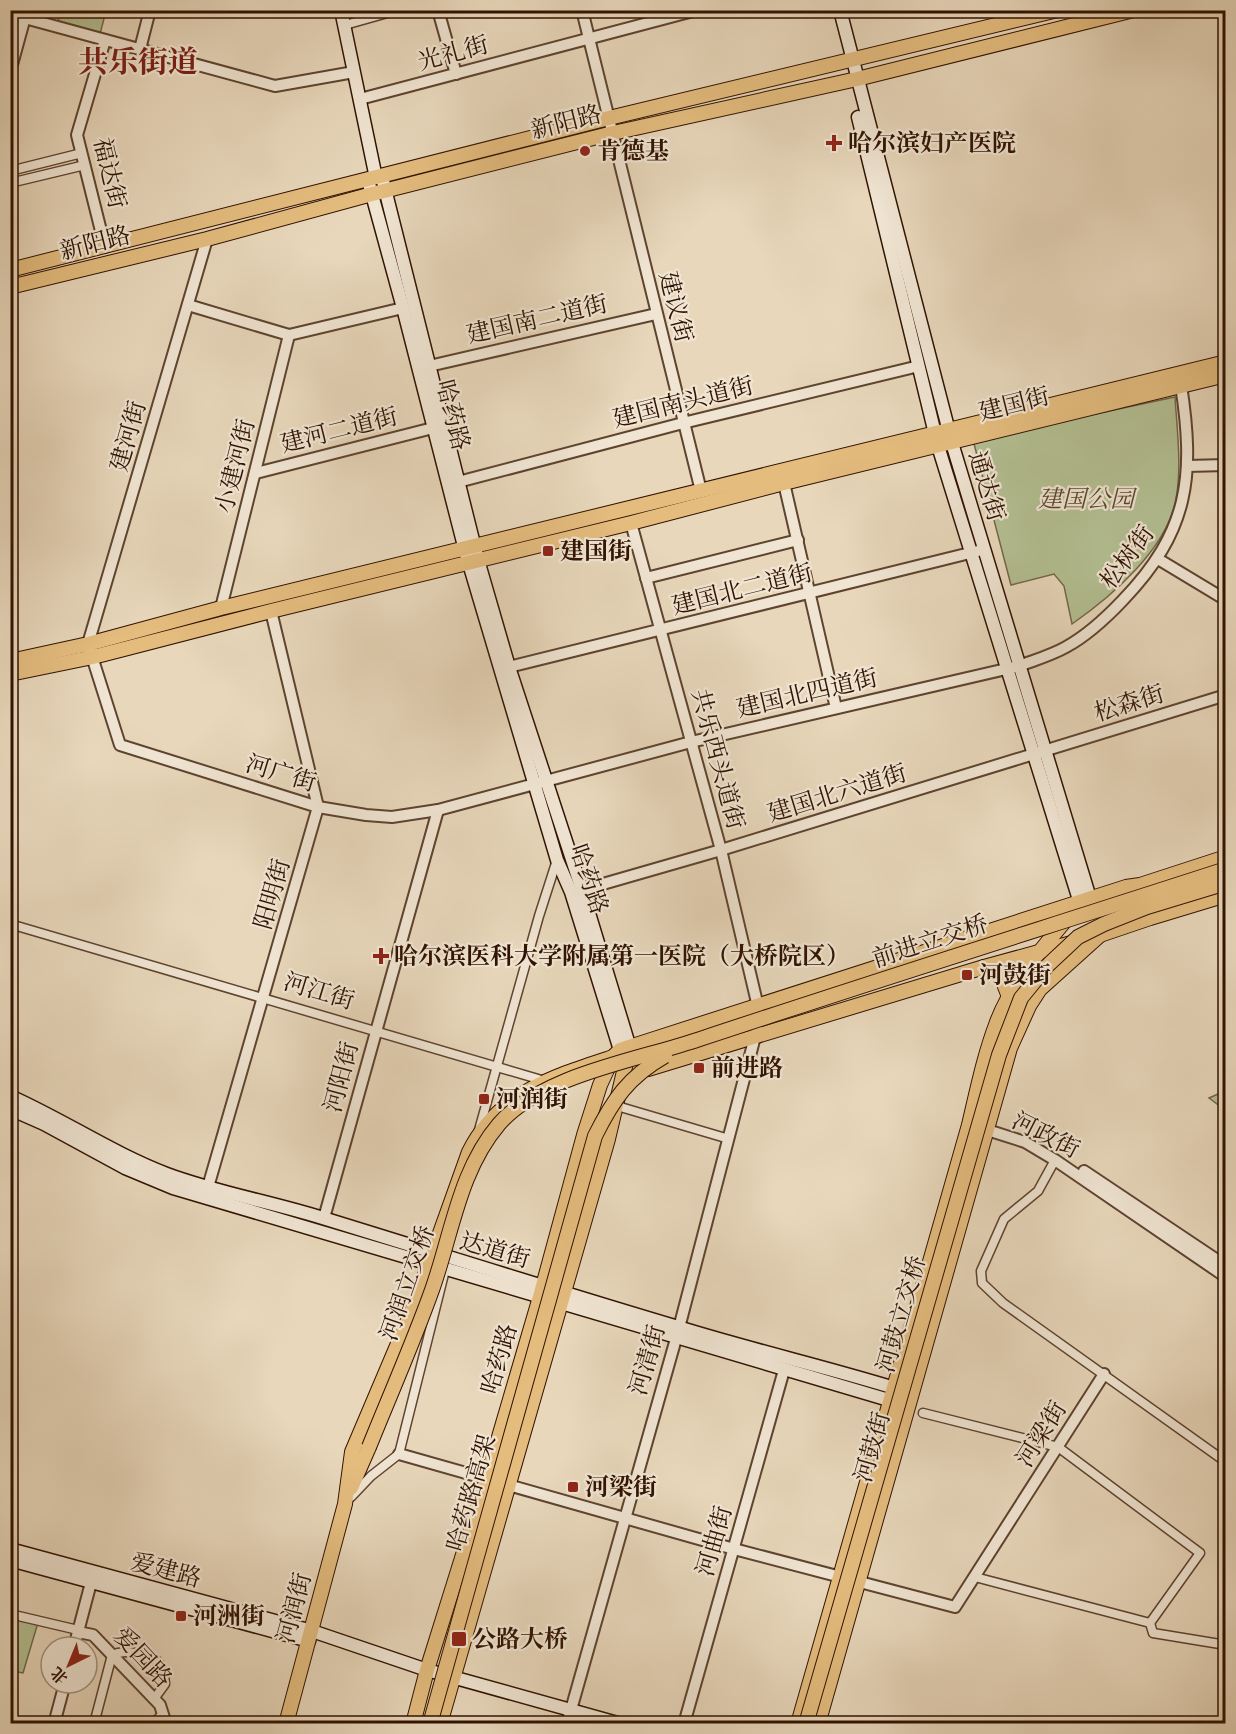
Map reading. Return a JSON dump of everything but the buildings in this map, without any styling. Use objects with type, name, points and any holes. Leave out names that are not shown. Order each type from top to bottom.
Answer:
[{"type":"main road","name":"哈药路","points":[[341,10],[403,308],[434,428],[541,783],[577,891],[621,1052],[623,1078],[618,1106],[440,1724]]},
{"type":"main road","name":"通达街","points":[[832,10],[853,80],[944,438]]},
{"type":"main road","name":"通达街","points":[[840,10],[848,62]]},
{"type":"main road","name":"新阳路","points":[[10,287],[207,239],[377,184],[609,118],[1058,10]]},
{"type":"main road","name":"新阳路","points":[[10,270],[377,184],[853,80],[1134,10]]},
{"type":"main road","name":"通达街","points":[[853,80],[919,366],[944,438],[1085,900],[1100,935]]},
{"type":"main road","name":"哈药路","points":[[377,184],[429,366],[458,482],[471,555],[509,667],[541,783],[557,860],[577,891]]},
{"type":"main road","name":"建国街","points":[[10,674],[91,651],[221,608],[631,524],[1226,362]]},
{"type":"main road","name":"建国街","points":[[10,661],[91,651],[271,610],[701,491],[1226,375]]},
{"type":"main road","points":[[545,1081],[621,1052],[1126,887],[1165,868],[1226,848]]},
{"type":"main road","points":[[1126,887],[1167,877],[1226,857]]},
{"type":"main road","name":"前进立交桥","points":[[484,1135],[513,1112],[564,1081],[687,1044],[1226,869]]},
{"type":"main road","name":"河鼓立交桥","points":[[807,1724],[999,1055],[1022,998],[1047,966],[1078,937],[1104,924],[1147,908],[1226,883]]},
{"type":"main road","points":[[600,1085],[1226,895]]},
{"type":"main road","name":"河鼓街","points":[[798,1724],[969,1125],[984,1058],[997,1021],[1025,970],[1085,900]]},
{"type":"main road","name":"河鼓街","points":[[818,1724],[908,1400],[1010,1048],[1029,1006],[1040,989],[1100,935]]},
{"type":"main road","points":[[984,967],[1001,976],[1009,997]]},
{"type":"main road","name":"哈药路高架","points":[[430,1724],[595,1136],[611,1104],[633,1077],[687,1044]]},
{"type":"main road","name":"哈药路","points":[[413,1724],[427,1670],[542,1291],[584,1135],[600,1085],[621,1052]]},
{"type":"main road","name":"河润街","points":[[286,1724],[345,1504],[352,1452],[389,1367],[431,1259],[463,1167],[484,1135],[516,1098],[545,1081]]},
{"type":"main road","name":"达道街","points":[[10,1096],[48,1113],[86,1136],[139,1163],[208,1187],[324,1218],[431,1259],[445,1270],[542,1291]]},
{"type":"main road","name":"达道街","points":[[10,1109],[44,1124],[125,1168],[173,1188],[431,1259],[677,1333]]},
{"type":"main road","name":"河润立交桥","points":[[345,1504],[432,1291],[457,1205],[484,1135]]},
{"type":"main road","points":[[677,1333],[784,1370],[893,1395]]},
{"type":"main road","points":[[677,1333],[908,1400]]},
{"type":"main road","name":"爱建路","points":[[10,1549],[92,1577]]},
{"type":"main road","name":"爱建路","points":[[10,1560],[92,1577],[310,1636]]},
{"type":"main road","points":[[310,1636],[621,1724]]},
{"type":"street","points":[[140,49],[150,10]]},
{"type":"street","points":[[345,25],[398,10]]},
{"type":"street","points":[[438,10],[456,74]]},
{"type":"street","name":"建议街","points":[[582,10],[701,491]]},
{"type":"street","name":"光礼街","points":[[360,99],[697,10]]},
{"type":"street","points":[[10,14],[26,14],[105,40],[275,86],[354,72]]},
{"type":"street","points":[[10,72],[26,14]]},
{"type":"street","name":"福达街","points":[[105,40],[78,135],[105,247]]},
{"type":"street","points":[[10,171],[82,153]]},
{"type":"street","points":[[10,183],[85,165]]},
{"type":"street","name":"建河街","points":[[91,651],[207,239]]},
{"type":"street","points":[[188,305],[289,335],[403,308]]},
{"type":"street","name":"建国南二道街","points":[[429,366],[656,314]]},
{"type":"street","name":"小建河街","points":[[221,608],[289,335]]},
{"type":"street","name":"建国南头道街","points":[[458,482],[683,423],[919,366]]},
{"type":"street","name":"松树街","points":[[1014,667],[1065,648],[1089,632],[1133,590],[1158,559],[1173,532],[1182,506],[1187,466],[1186,415],[1181,385]]},
{"type":"street","name":"建河二道街","points":[[256,473],[434,428]]},
{"type":"street","points":[[1187,466],[1226,465]]},
{"type":"street","points":[[784,483],[837,708]]},
{"type":"street","name":"共乐西头道街","points":[[631,524],[662,631],[759,1006]]},
{"type":"street","points":[[646,578],[798,540]]},
{"type":"street","name":"建国北二道街","points":[[509,667],[978,551]]},
{"type":"street","points":[[1158,559],[1226,600]]},
{"type":"street","name":"阳明街","points":[[208,1187],[265,997],[318,807],[271,610]]},
{"type":"street","name":"河广街","points":[[91,651],[120,744],[318,807],[392,817],[438,810],[541,783]]},
{"type":"street","name":"建国北四道街","points":[[541,783],[691,742],[1014,667]]},
{"type":"street","name":"松森街","points":[[1040,753],[1226,695]]},
{"type":"street","name":"建国北六道街","points":[[577,891],[1040,753]]},
{"type":"street","name":"河阳街","points":[[324,1218],[438,810]]},
{"type":"street","name":"河润街","points":[[484,1135],[497,1067],[557,860]]},
{"type":"street","name":"河江街","points":[[10,924],[545,1081]]},
{"type":"street","name":"河清街","points":[[567,1724],[729,1139],[756,1037],[759,1006]]},
{"type":"street","points":[[618,1106],[729,1139]]},
{"type":"street","name":"河政街","points":[[969,1125],[1026,1136],[1057,1152],[1226,1266]]},
{"type":"street","name":"河政街","points":[[988,1127],[1025,1142],[1055,1160],[1226,1276]]},
{"type":"street","points":[[1055,1160],[1038,1191],[1004,1219],[981,1270],[982,1283],[1003,1303],[1226,1462]]},
{"type":"street","points":[[399,1454],[445,1270]]},
{"type":"street","name":"河曲街","points":[[684,1724],[784,1370]]},
{"type":"street","name":"河梁街","points":[[399,1454],[735,1549],[955,1607],[1104,1374]]},
{"type":"street","points":[[923,1413],[1058,1447],[1200,1553],[1150,1623]]},
{"type":"street","name":"河润街","points":[[345,1504],[371,1476],[399,1454]]},
{"type":"street","points":[[77,1635],[92,1577]]},
{"type":"street","points":[[975,1578],[1150,1623]]},
{"type":"street","points":[[10,1614],[78,1631]]},
{"type":"street","points":[[1150,1623],[1153,1633],[1226,1645]]},
{"type":"street","name":"爱园路","points":[[78,1631],[93,1635],[160,1706],[164,1719]]},
{"type":"street","points":[[94,1724],[112,1655],[119,1652],[149,1654],[155,1658],[165,1674],[165,1684],[153,1699]]},
{"type":"street","points":[[54,1724],[61,1695]]},
{"type":"street","points":[[152,1724],[164,1719]]},
{"type":"green space","points":[[61,11],[106,11],[100,34],[58,21]]},
{"type":"green space","name":"建国公园","points":[[1175,397],[1179,461],[1176,499],[1171,518],[1162,536],[1136,570],[1104,600],[1072,624],[1064,586],[1054,574],[1011,585],[973,440]]},
{"type":"green space","points":[[1225,1091],[1225,1110],[1209,1098]]},
{"type":"green space","points":[[11,1617],[37,1624],[37,1626],[23,1673],[12,1671],[11,1678]]},
{"type":"place","name":"哈尔滨妇产医院","points":[[834,143]]},
{"type":"place","name":"肯德基","points":[[585,151]]},
{"type":"place","name":"建国街","points":[[548,551]]},
{"type":"place","name":"哈尔滨医科大学附属第一医院（大桥院区）","points":[[381,956]]},
{"type":"place","name":"河鼓街","points":[[967,975]]},
{"type":"place","name":"前进路","points":[[699,1068]]},
{"type":"place","name":"河润街","points":[[484,1099]]},
{"type":"place","name":"河梁街","points":[[573,1487]]},
{"type":"place","name":"河洲街","points":[[181,1616]]},
{"type":"place","name":"公路大桥","points":[[459,1639]]},
{"type":"district","name":"共乐街道","points":[[138,62]]}]
